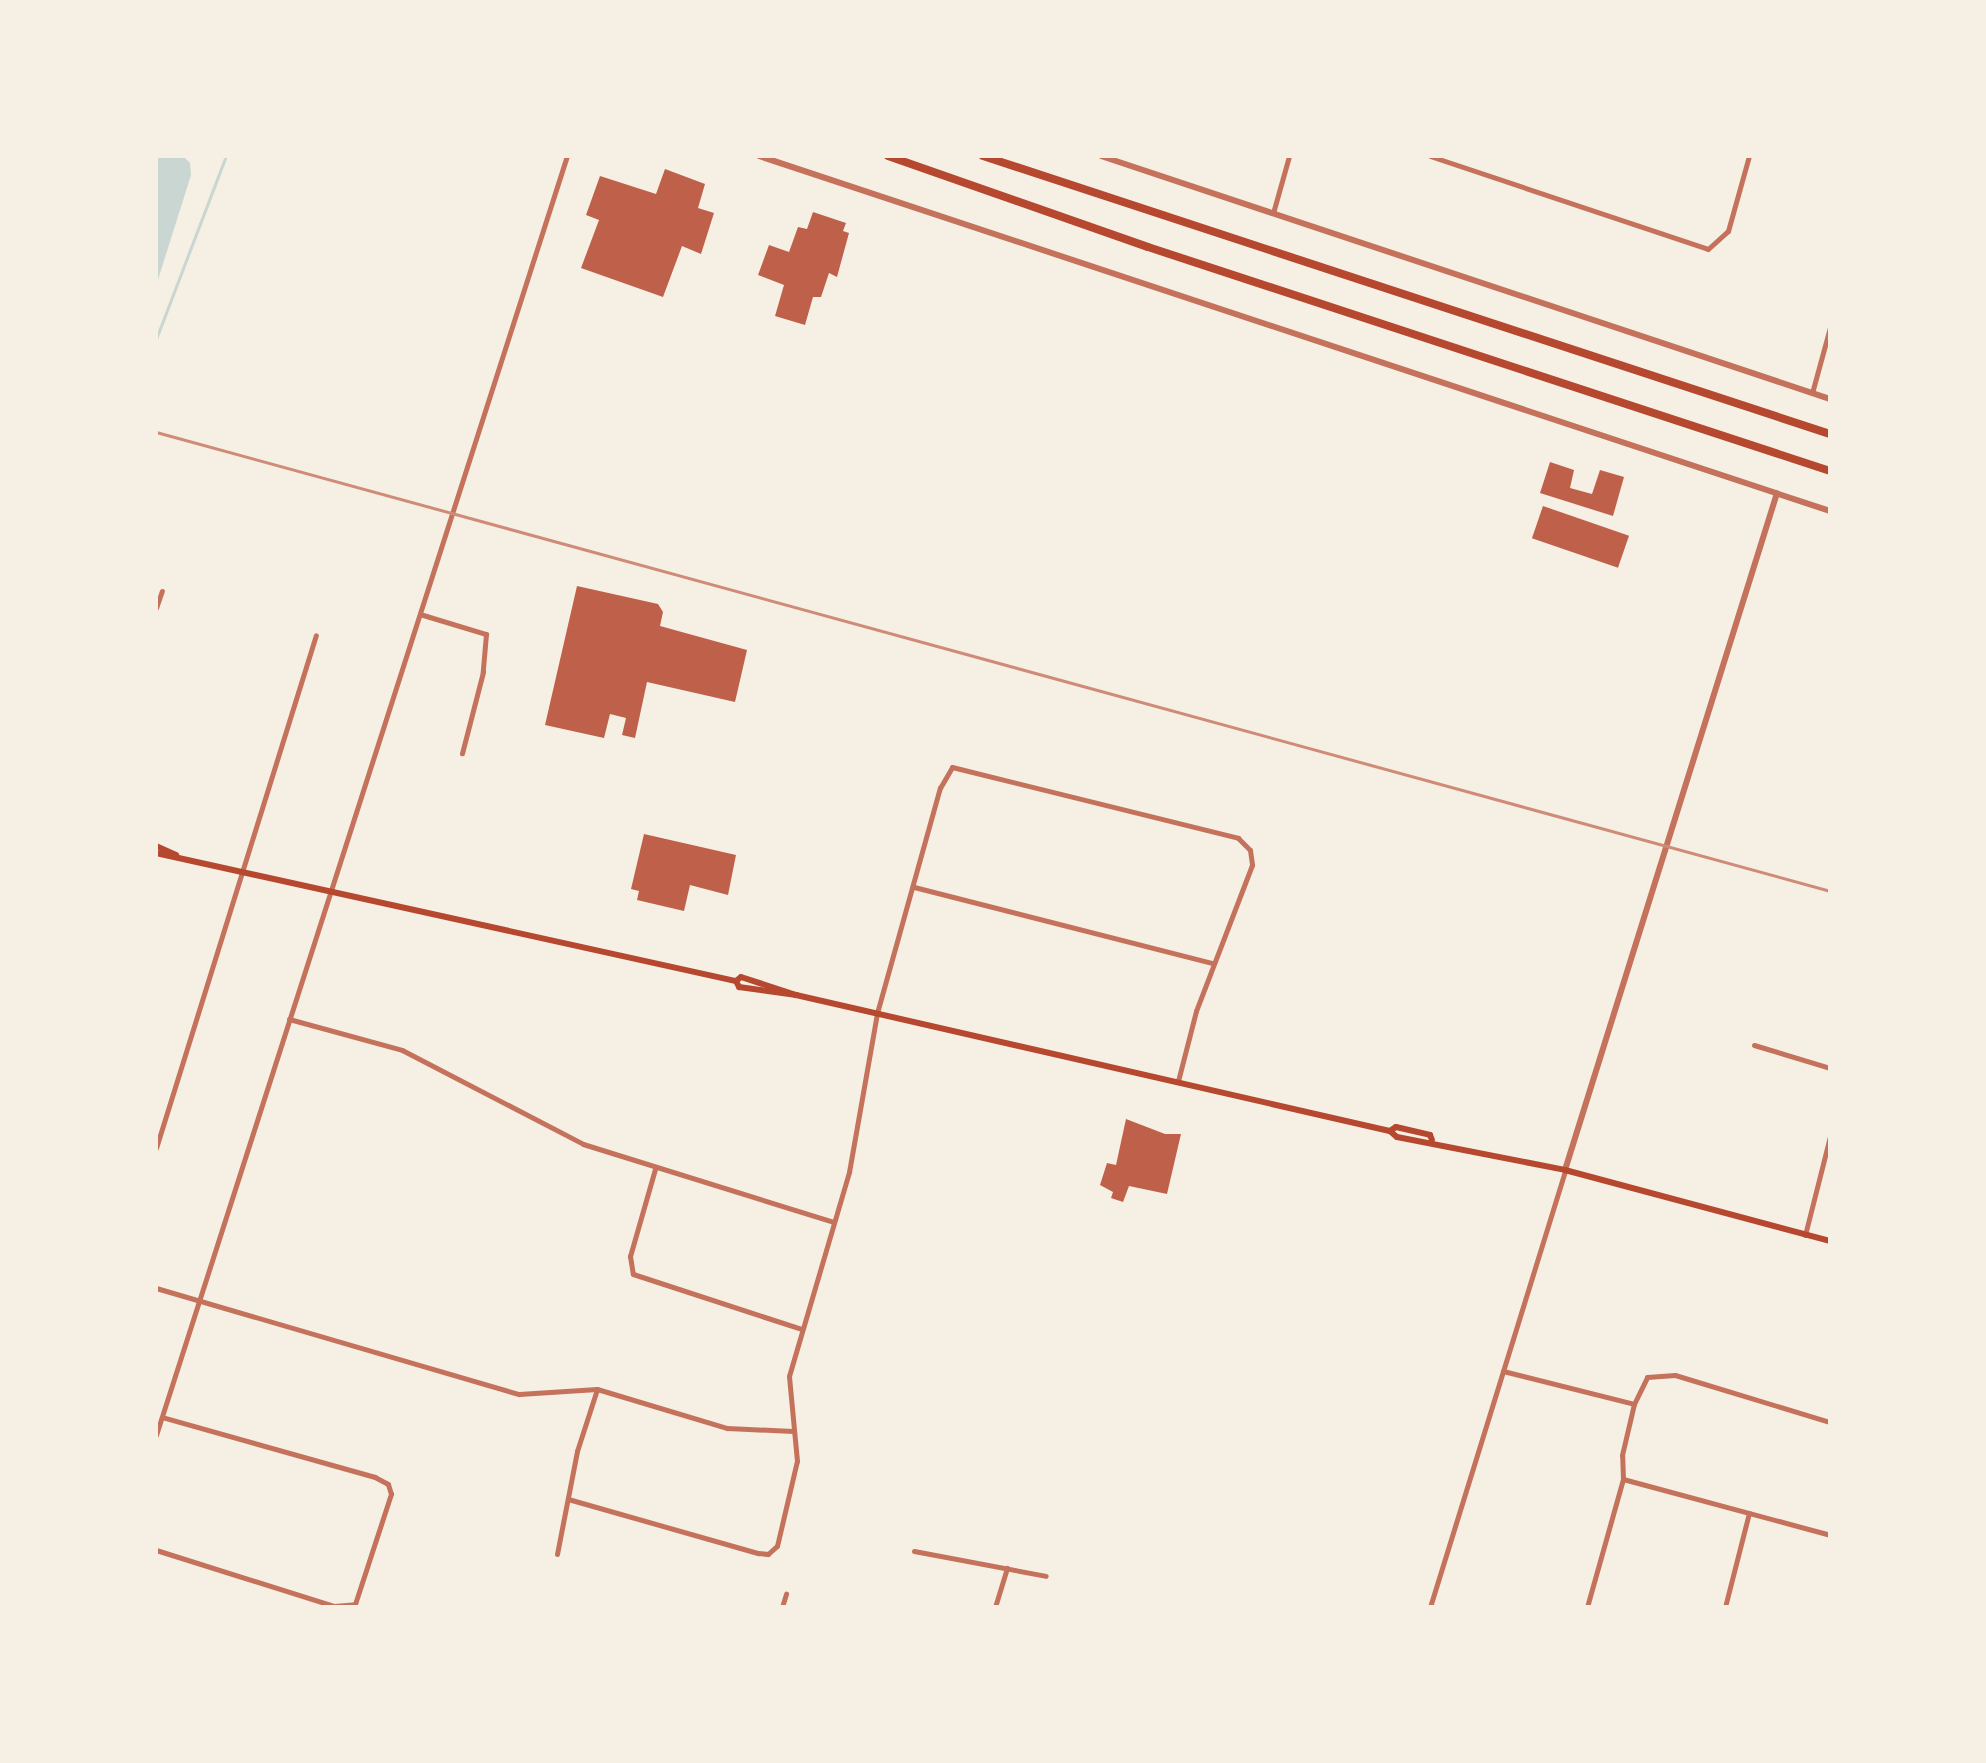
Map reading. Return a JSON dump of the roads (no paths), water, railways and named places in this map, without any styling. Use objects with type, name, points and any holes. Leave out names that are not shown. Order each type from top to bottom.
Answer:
[{"type":"highway","points":[[888,156],[1148,247],[1830,471]]},
{"type":"highway","points":[[983,156],[1830,434]]},
{"type":"main road","points":[[156,846],[176,855]]},
{"type":"main road","points":[[156,853],[244,869],[736,981],[739,987],[796,995],[1178,1081],[1390,1131],[1397,1137],[1432,1140],[1565,1170],[1830,1241]]},
{"type":"street","points":[[156,1435],[423,615],[567,156]]},
{"type":"street","points":[[759,156],[1830,511]]},
{"type":"street","points":[[1101,156],[1830,399]]},
{"type":"street","points":[[1273,213],[1289,156]]},
{"type":"street","points":[[1430,156],[1708,249],[1728,231],[1749,156]]},
{"type":"street","points":[[1812,393],[1830,327]]},
{"type":"street","points":[[1430,1607],[1777,493]]},
{"type":"street","points":[[156,608],[162,591]]},
{"type":"street","points":[[423,615],[486,634],[483,672],[462,753]]},
{"type":"street","points":[[156,1148],[316,635]]},
{"type":"street","points":[[568,1499],[758,1553],[768,1554],[777,1546],[797,1461],[789,1376],[849,1172],[877,1013],[944,774],[952,767],[1238,838],[1250,850],[1252,865],[1213,963],[1178,1081]]},
{"type":"street","points":[[914,887],[1213,963]]},
{"type":"street","points":[[289,1019],[402,1050],[565,1136],[655,1169],[834,1222]]},
{"type":"street","points":[[1754,1045],[1830,1068]]},
{"type":"street","points":[[1805,1235],[1830,1136]]},
{"type":"street","points":[[655,1169],[630,1256],[633,1274],[801,1329]]},
{"type":"street","points":[[156,1288],[519,1394],[597,1389],[727,1428],[793,1431]]},
{"type":"street","points":[[1503,1371],[1634,1404]]},
{"type":"street","points":[[1587,1607],[1623,1479],[1622,1455],[1634,1404],[1647,1377],[1675,1375],[1830,1422]]},
{"type":"street","points":[[557,1554],[597,1389]]},
{"type":"street","points":[[156,1550],[334,1606],[355,1604],[391,1494],[388,1484],[375,1477],[162,1417]]},
{"type":"street","points":[[1623,1479],[1830,1535]]},
{"type":"street","points":[[1725,1607],[1749,1513]]},
{"type":"street","points":[[914,1551],[1046,1576]]},
{"type":"street","points":[[995,1607],[1007,1568]]},
{"type":"street","points":[[782,1607],[786,1594]]},
{"type":"waterway","points":[[156,339],[226,156]]},
{"type":"railway","points":[[156,432],[1830,891]]}]
